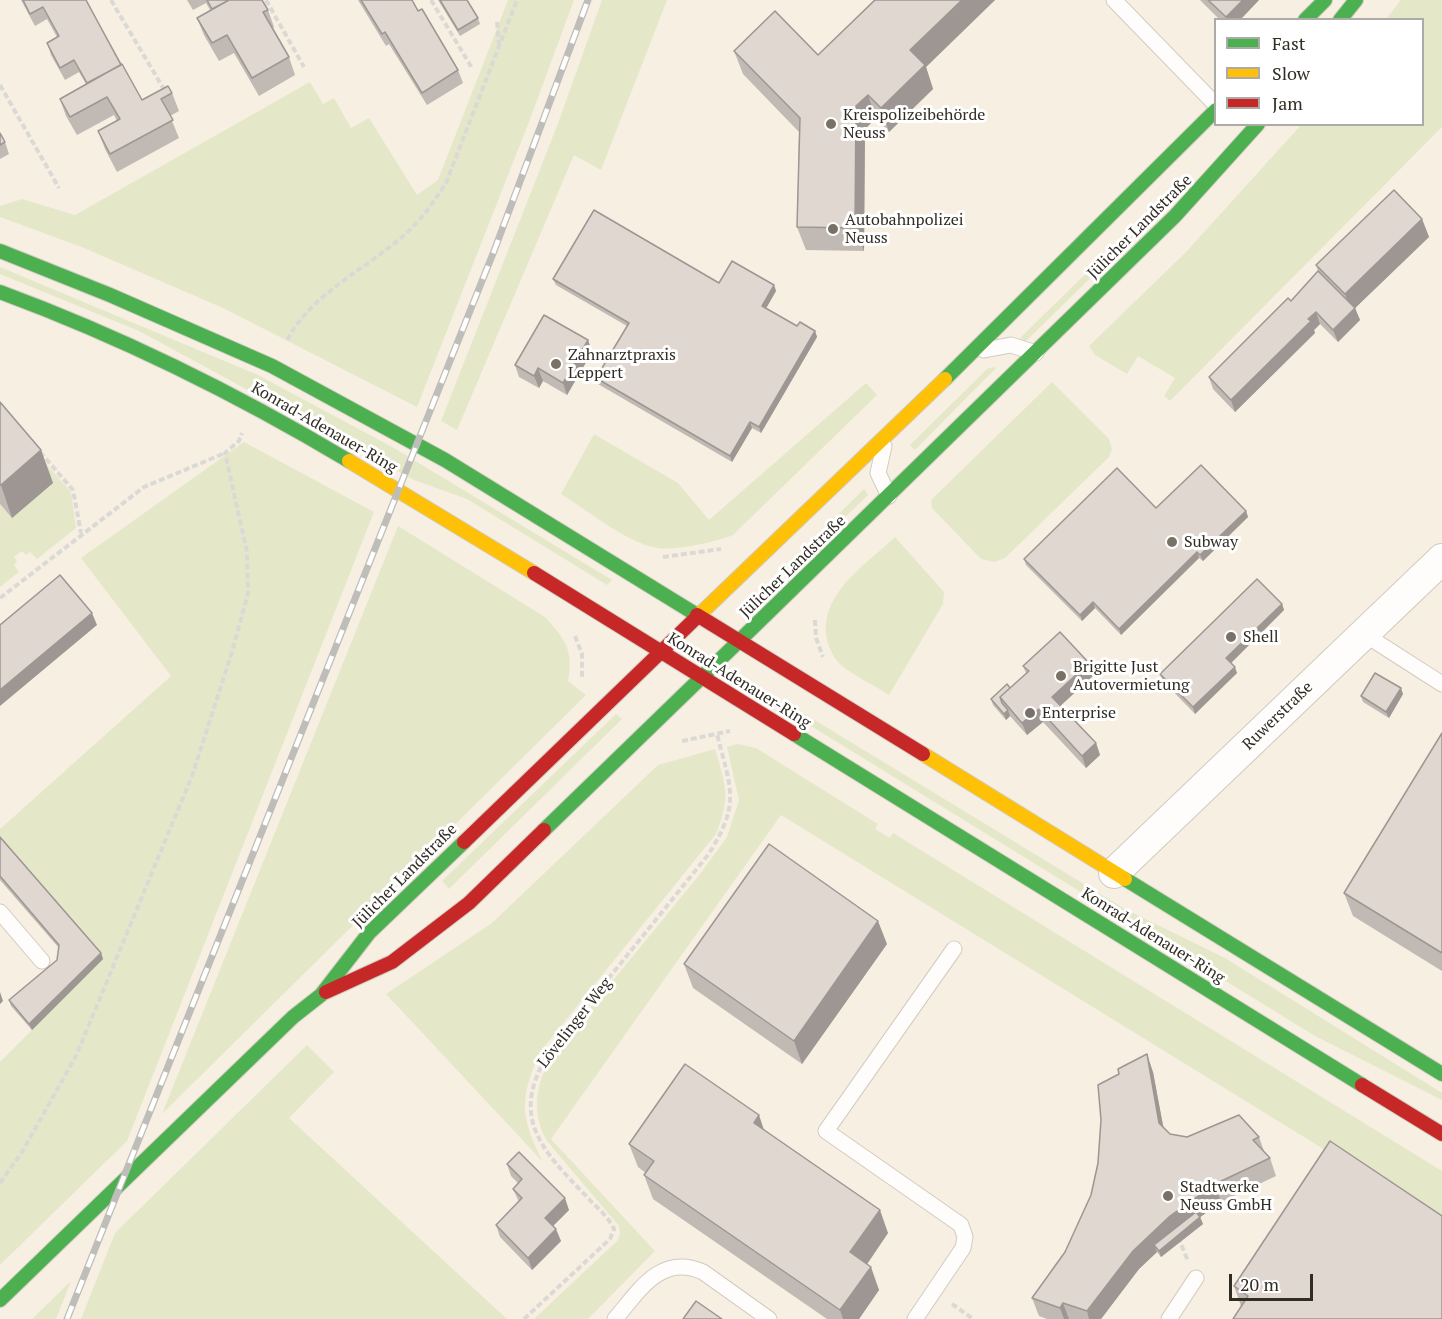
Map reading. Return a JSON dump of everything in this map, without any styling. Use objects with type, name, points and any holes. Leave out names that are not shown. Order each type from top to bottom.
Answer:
[{"type":"main road","points":[[1307,18],[1325,0]]},
{"type":"main road","points":[[1342,18],[1356,0]]},
{"type":"main road","name":"Jülicher Landstraße","points":[[0,1300],[284,1026],[321,995],[369,933],[1110,219],[1214,111]]},
{"type":"main road","name":"Jülicher Landstraße","points":[[321,995],[392,962],[469,903],[1036,353],[1175,216],[1253,131]]},
{"type":"main road","name":"Konrad-Adenauer-Ring","points":[[0,251],[121,299],[272,366],[445,460],[1442,1074]]},
{"type":"main road","name":"Konrad-Adenauer-Ring","points":[[0,292],[99,331],[252,405],[414,499],[1442,1134]]},
{"type":"street","name":"Ruwerstraße","points":[[1114,873],[1442,559]]},
{"type":"lane","points":[[1114,0],[1214,104]]},
{"type":"lane","points":[[972,353],[1011,345],[1036,353]]},
{"type":"lane","points":[[889,432],[879,461],[878,473],[889,496]]},
{"type":"lane","points":[[1364,634],[1442,684]]},
{"type":"lane","points":[[0,912],[42,961]]},
{"type":"lane","points":[[915,1319],[963,1248],[964,1231],[961,1225],[826,1131],[954,950]]},
{"type":"lane","points":[[615,1319],[657,1273],[678,1266],[690,1266],[703,1272],[769,1319]]},
{"type":"lane","points":[[1169,1319],[1196,1278]]},
{"type":"path","points":[[111,0],[168,97]]},
{"type":"path","points":[[266,0],[304,66]]},
{"type":"path","points":[[431,0],[472,68]]},
{"type":"path","points":[[272,366],[307,309],[411,228],[432,206],[446,183],[517,0]]},
{"type":"path","points":[[497,22],[499,46]]},
{"type":"path","points":[[0,85],[59,189]]},
{"type":"path","points":[[0,598],[81,533],[144,487],[225,453],[239,441],[252,405]]},
{"type":"path","points":[[37,448],[74,490],[81,533]]},
{"type":"path","points":[[0,1183],[22,1152],[81,1046],[192,776],[232,652],[248,593],[247,552],[225,453]]},
{"type":"path","points":[[815,620],[816,638],[822,654]]},
{"type":"path","name":"Lövelinger Weg","points":[[524,1319],[610,1239],[614,1229],[540,1143],[531,1115],[530,1101],[537,1071],[550,1051],[708,855],[722,832],[730,812],[732,796],[717,734]]},
{"type":"path","points":[[1177,1234],[1196,1278]]},
{"type":"green space","points":[[508,0],[574,0],[532,114],[417,407],[223,308],[84,248],[0,217],[0,206],[22,199],[75,215],[310,82],[323,104],[334,98],[351,128],[369,118],[417,195],[438,180]]},
{"type":"green space","points":[[602,0],[667,0],[601,170],[574,155],[457,430],[441,421],[557,126]]},
{"type":"green space","points":[[1401,0],[1442,0],[1442,127],[1170,401],[1164,396],[1175,378],[1138,356],[1127,374],[1095,355],[1089,346],[1186,252],[1300,126],[1424,126],[1424,18],[1387,18]]},
{"type":"green space","points":[[1163,198],[1167,203],[1025,342],[1020,338]]},
{"type":"green space","points":[[0,267],[258,375],[394,448],[612,580],[607,585],[467,499],[414,480],[139,331],[0,274]]},
{"type":"green space","points":[[996,368],[915,450],[910,445],[987,369]]},
{"type":"green space","points":[[1052,382],[1109,439],[1112,449],[1109,457],[1005,558],[994,562],[981,559],[932,508],[931,500]]},
{"type":"green space","points":[[866,383],[877,395],[733,535],[695,545],[657,548],[620,533],[561,494],[594,434],[678,483],[709,520]]},
{"type":"green space","points":[[244,442],[374,512],[127,1141],[0,1265],[0,1062],[103,959],[0,841],[0,829],[171,676],[81,558]]},
{"type":"green space","points":[[40,457],[71,492],[76,528],[37,559],[30,552],[26,555],[22,551],[14,557],[17,561],[14,565],[19,572],[0,587],[0,504],[13,518]]},
{"type":"green space","points":[[864,489],[868,495],[784,576],[780,572]]},
{"type":"green space","points":[[398,526],[545,617],[563,639],[569,653],[568,681],[586,695],[162,1114]]},
{"type":"green space","points":[[895,537],[944,592],[943,604],[889,695],[839,663],[829,646],[826,623],[837,594],[847,581]]},
{"type":"green space","points":[[785,702],[1125,909],[1225,958],[1442,1093],[1442,1100],[1315,1036],[780,707]]},
{"type":"green space","points":[[616,714],[622,719],[449,889],[442,881]]},
{"type":"green space","points":[[737,744],[756,748],[878,824],[875,829],[890,838],[893,833],[1442,1171],[1442,1222],[781,815],[551,1139],[655,1251],[588,1319],[534,1319],[617,1241],[620,1234],[619,1226],[547,1141],[538,1118],[540,1083],[556,1050],[700,874],[727,837],[739,800],[727,747]]},
{"type":"green space","points":[[715,749],[725,792],[724,810],[716,834],[540,1052],[528,1083],[525,1108],[530,1132],[543,1162],[386,994],[492,923],[658,765]]},
{"type":"green space","points":[[307,1045],[334,1072],[289,1118],[507,1319],[81,1319],[115,1233]]},
{"type":"green space","points":[[71,1281],[56,1319],[32,1319]]},
{"type":"building","points":[[23,0],[86,0],[121,65],[87,83],[74,60],[60,68],[47,43],[59,36],[43,7],[30,14]]},
{"type":"building","points":[[207,0],[229,0],[212,9]]},
{"type":"building","points":[[229,0],[262,0],[268,10],[263,12],[289,57],[252,78],[227,35],[212,43],[197,18]]},
{"type":"building","points":[[361,0],[412,0],[418,11],[422,9],[458,70],[422,93],[385,32],[382,34]]},
{"type":"building","points":[[440,0],[467,0],[478,18],[458,30]]},
{"type":"building","name":"Kreispolizeibehörde Neuss","points":[[875,0],[962,0],[910,50],[925,65],[881,108],[868,95],[856,106],[855,228],[797,227],[800,118],[734,51],[775,11],[818,55]]},
{"type":"building","points":[[1208,0],[1243,0],[1226,17]]},
{"type":"building","points":[[122,64],[142,100],[168,86],[172,93],[161,99],[173,120],[110,154],[98,131],[120,119],[107,97],[70,117],[60,99]]},
{"type":"building","points":[[0,133],[5,142],[0,145]]},
{"type":"building","points":[[1394,190],[1422,219],[1345,294],[1316,265]]},
{"type":"building","points":[[594,210],[719,283],[732,261],[774,285],[762,306],[797,326],[800,322],[815,331],[759,427],[750,422],[730,456],[596,378],[629,323],[553,279]]},
{"type":"building","points":[[1318,271],[1355,308],[1333,330],[1316,312],[1308,319],[1311,321],[1231,400],[1209,377],[1288,298],[1291,301]]},
{"type":"building","name":"Zahnarztpraxis Leppert","points":[[544,315],[588,340],[563,383],[538,368],[534,376],[515,365]]},
{"type":"building","points":[[0,402],[41,450],[1,485],[0,485]]},
{"type":"building","points":[[1201,465],[1246,511],[1200,555],[1197,552],[1119,629],[1093,602],[1080,615],[1024,559],[1117,468],[1156,508]]},
{"type":"building","points":[[60,575],[92,613],[0,690],[0,625]]},
{"type":"building","name":"Shell","points":[[1257,579],[1282,604],[1226,658],[1235,667],[1193,707],[1160,674]]},
{"type":"building","points":[[1060,632],[1089,663],[1052,697],[1096,743],[1082,756],[1039,709],[1022,723],[1000,697],[1029,671],[1023,666]]},
{"type":"building","points":[[1375,673],[1401,688],[1386,712],[1361,696]]},
{"type":"building","points":[[1007,684],[1010,688],[1000,697],[1008,710],[1004,714],[991,699]]},
{"type":"building","points":[[1442,733],[1442,953],[1344,893]]},
{"type":"building","points":[[0,837],[101,953],[29,1024],[9,1000],[57,960],[59,945],[0,876]]},
{"type":"building","points":[[769,844],[878,921],[794,1041],[684,964]]},
{"type":"building","name":"Stadtwerke Neuss GmbH","points":[[1147,1054],[1159,1123],[1170,1134],[1187,1137],[1239,1115],[1259,1137],[1253,1140],[1270,1158],[1215,1184],[1170,1216],[1133,1251],[1087,1311],[1063,1303],[1060,1308],[1032,1298],[1065,1252],[1091,1195],[1098,1163],[1101,1120],[1098,1085],[1119,1074],[1118,1069]]},
{"type":"building","points":[[685,1064],[759,1115],[754,1123],[880,1210],[850,1252],[871,1267],[840,1310],[644,1175],[654,1161],[629,1144]]},
{"type":"building","points":[[1330,1141],[1442,1216],[1442,1319],[1233,1319],[1248,1296],[1234,1286]]},
{"type":"building","points":[[519,1152],[565,1198],[545,1218],[556,1229],[528,1258],[496,1225],[522,1198],[513,1189],[522,1179],[507,1164]]},
{"type":"building","points":[[1196,1212],[1200,1217],[1159,1251],[1154,1245]]},
{"type":"building","points":[[696,1301],[722,1319],[683,1319]]},
{"type":"railway","points":[[67,1319],[494,251],[588,0]]},
{"type":"traffic: fast","points":[[1307,18],[1325,0]]},
{"type":"traffic: fast","points":[[1342,18],[1356,0]]},
{"type":"traffic: fast","points":[[945,379],[1214,112]]},
{"type":"traffic: fast","points":[[738,642],[1175,216],[1256,126]]},
{"type":"traffic: fast","points":[[0,251],[110,295],[272,366],[445,460],[697,615]]},
{"type":"traffic: fast","points":[[0,292],[90,328],[178,368],[307,436],[349,461]]},
{"type":"traffic: fast","points":[[544,830],[738,642]]},
{"type":"traffic: fast","points":[[794,734],[1362,1085]]},
{"type":"traffic: fast","points":[[0,1300],[293,1017],[321,995],[369,933],[464,842]]},
{"type":"traffic: fast","points":[[1125,879],[1442,1074]]},
{"type":"traffic: slow","points":[[698,616],[945,379]]},
{"type":"traffic: slow","points":[[349,461],[534,573]]},
{"type":"traffic: slow","points":[[923,754],[1125,879]]},
{"type":"traffic: jam","points":[[534,573],[794,734]]},
{"type":"traffic: jam","points":[[697,615],[923,754]]},
{"type":"traffic: jam","points":[[464,842],[698,616]]},
{"type":"traffic: jam","points":[[326,992],[392,962],[469,903],[544,830]]},
{"type":"traffic: jam","points":[[1362,1085],[1442,1134]]},
{"type":"place","name":"Kreispolizeibehörde Neuss","points":[[831,124]]},
{"type":"place","name":"Autobahnpolizei Neuss","points":[[833,229]]},
{"type":"place","name":"Zahnarztpraxis Leppert","points":[[556,364]]},
{"type":"place","name":"Subway","points":[[1172,542]]},
{"type":"place","name":"Shell","points":[[1231,637]]},
{"type":"place","name":"Brigitte Just Autovermietung","points":[[1061,676]]},
{"type":"place","name":"Enterprise","points":[[1030,713]]},
{"type":"place","name":"Stadtwerke Neuss GmbH","points":[[1168,1196]]}]
